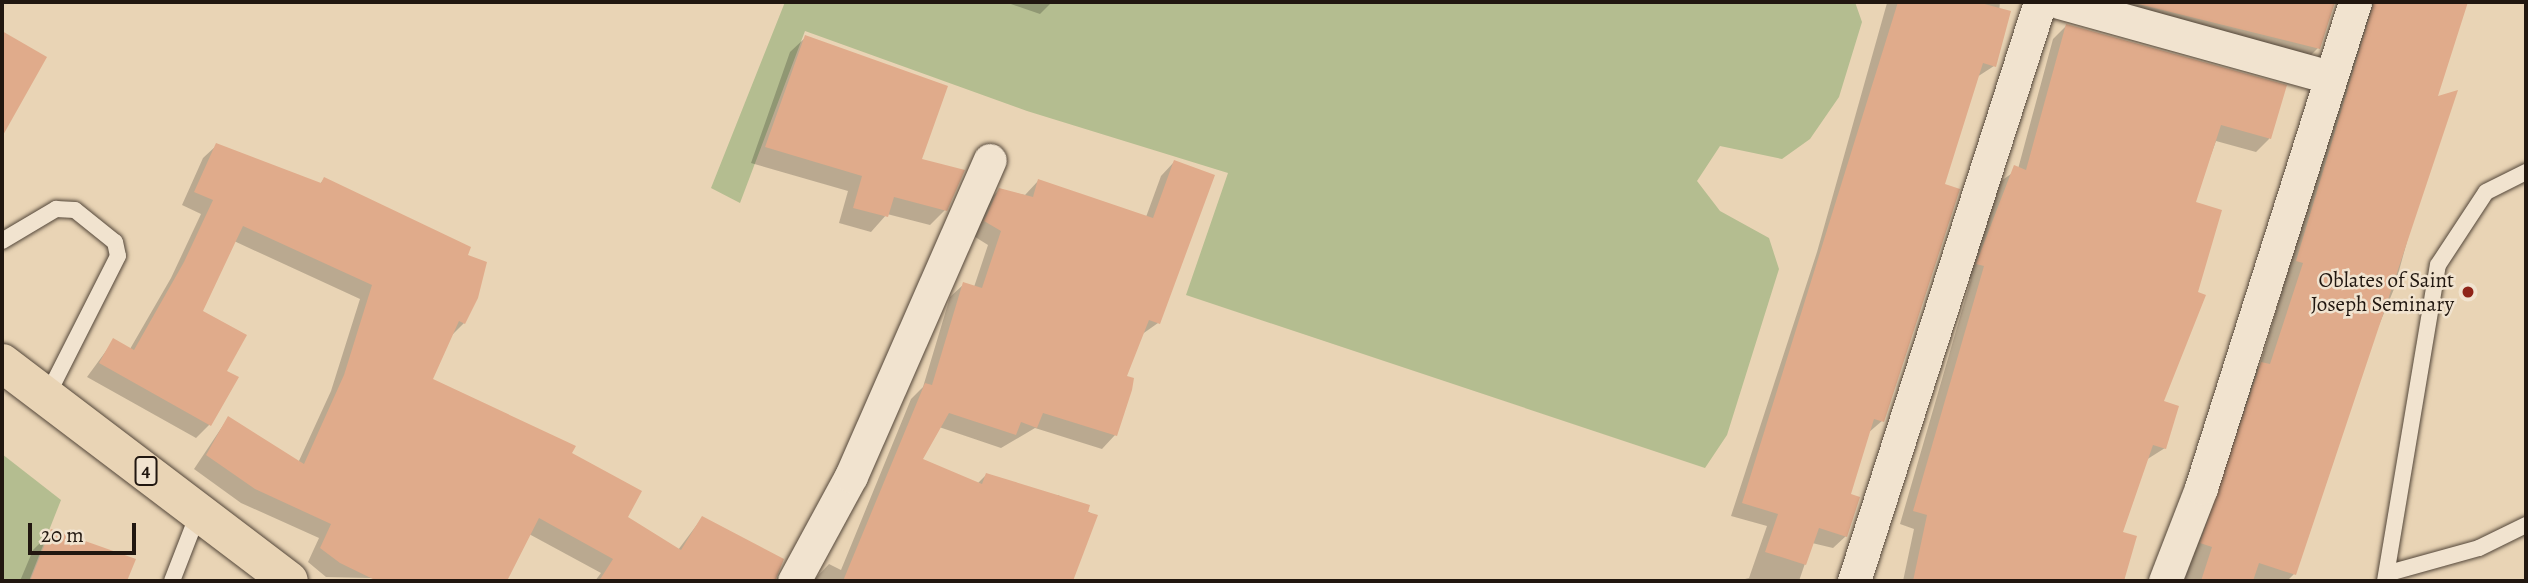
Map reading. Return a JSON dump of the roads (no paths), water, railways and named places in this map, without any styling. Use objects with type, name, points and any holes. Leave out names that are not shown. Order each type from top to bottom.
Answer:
[{"type":"main road","name":"4","points":[[2,363],[289,581]]},
{"type":"street","points":[[1854,581],[2040,2]]},
{"type":"street","points":[[2059,2],[2330,77]]},
{"type":"street","points":[[2165,581],[2201,488],[2355,2]]},
{"type":"street","points":[[794,581],[851,476],[990,160]]},
{"type":"lane","points":[[2526,172],[2486,192],[2438,265],[2387,577],[2479,548],[2526,526]]},
{"type":"lane","points":[[2,242],[56,209],[75,210],[115,242],[118,256],[47,396]]},
{"type":"lane","points":[[172,581],[199,511]]},
{"type":"place","name":"Oblates of Saint Joseph Seminary","points":[[2468,292]]}]
